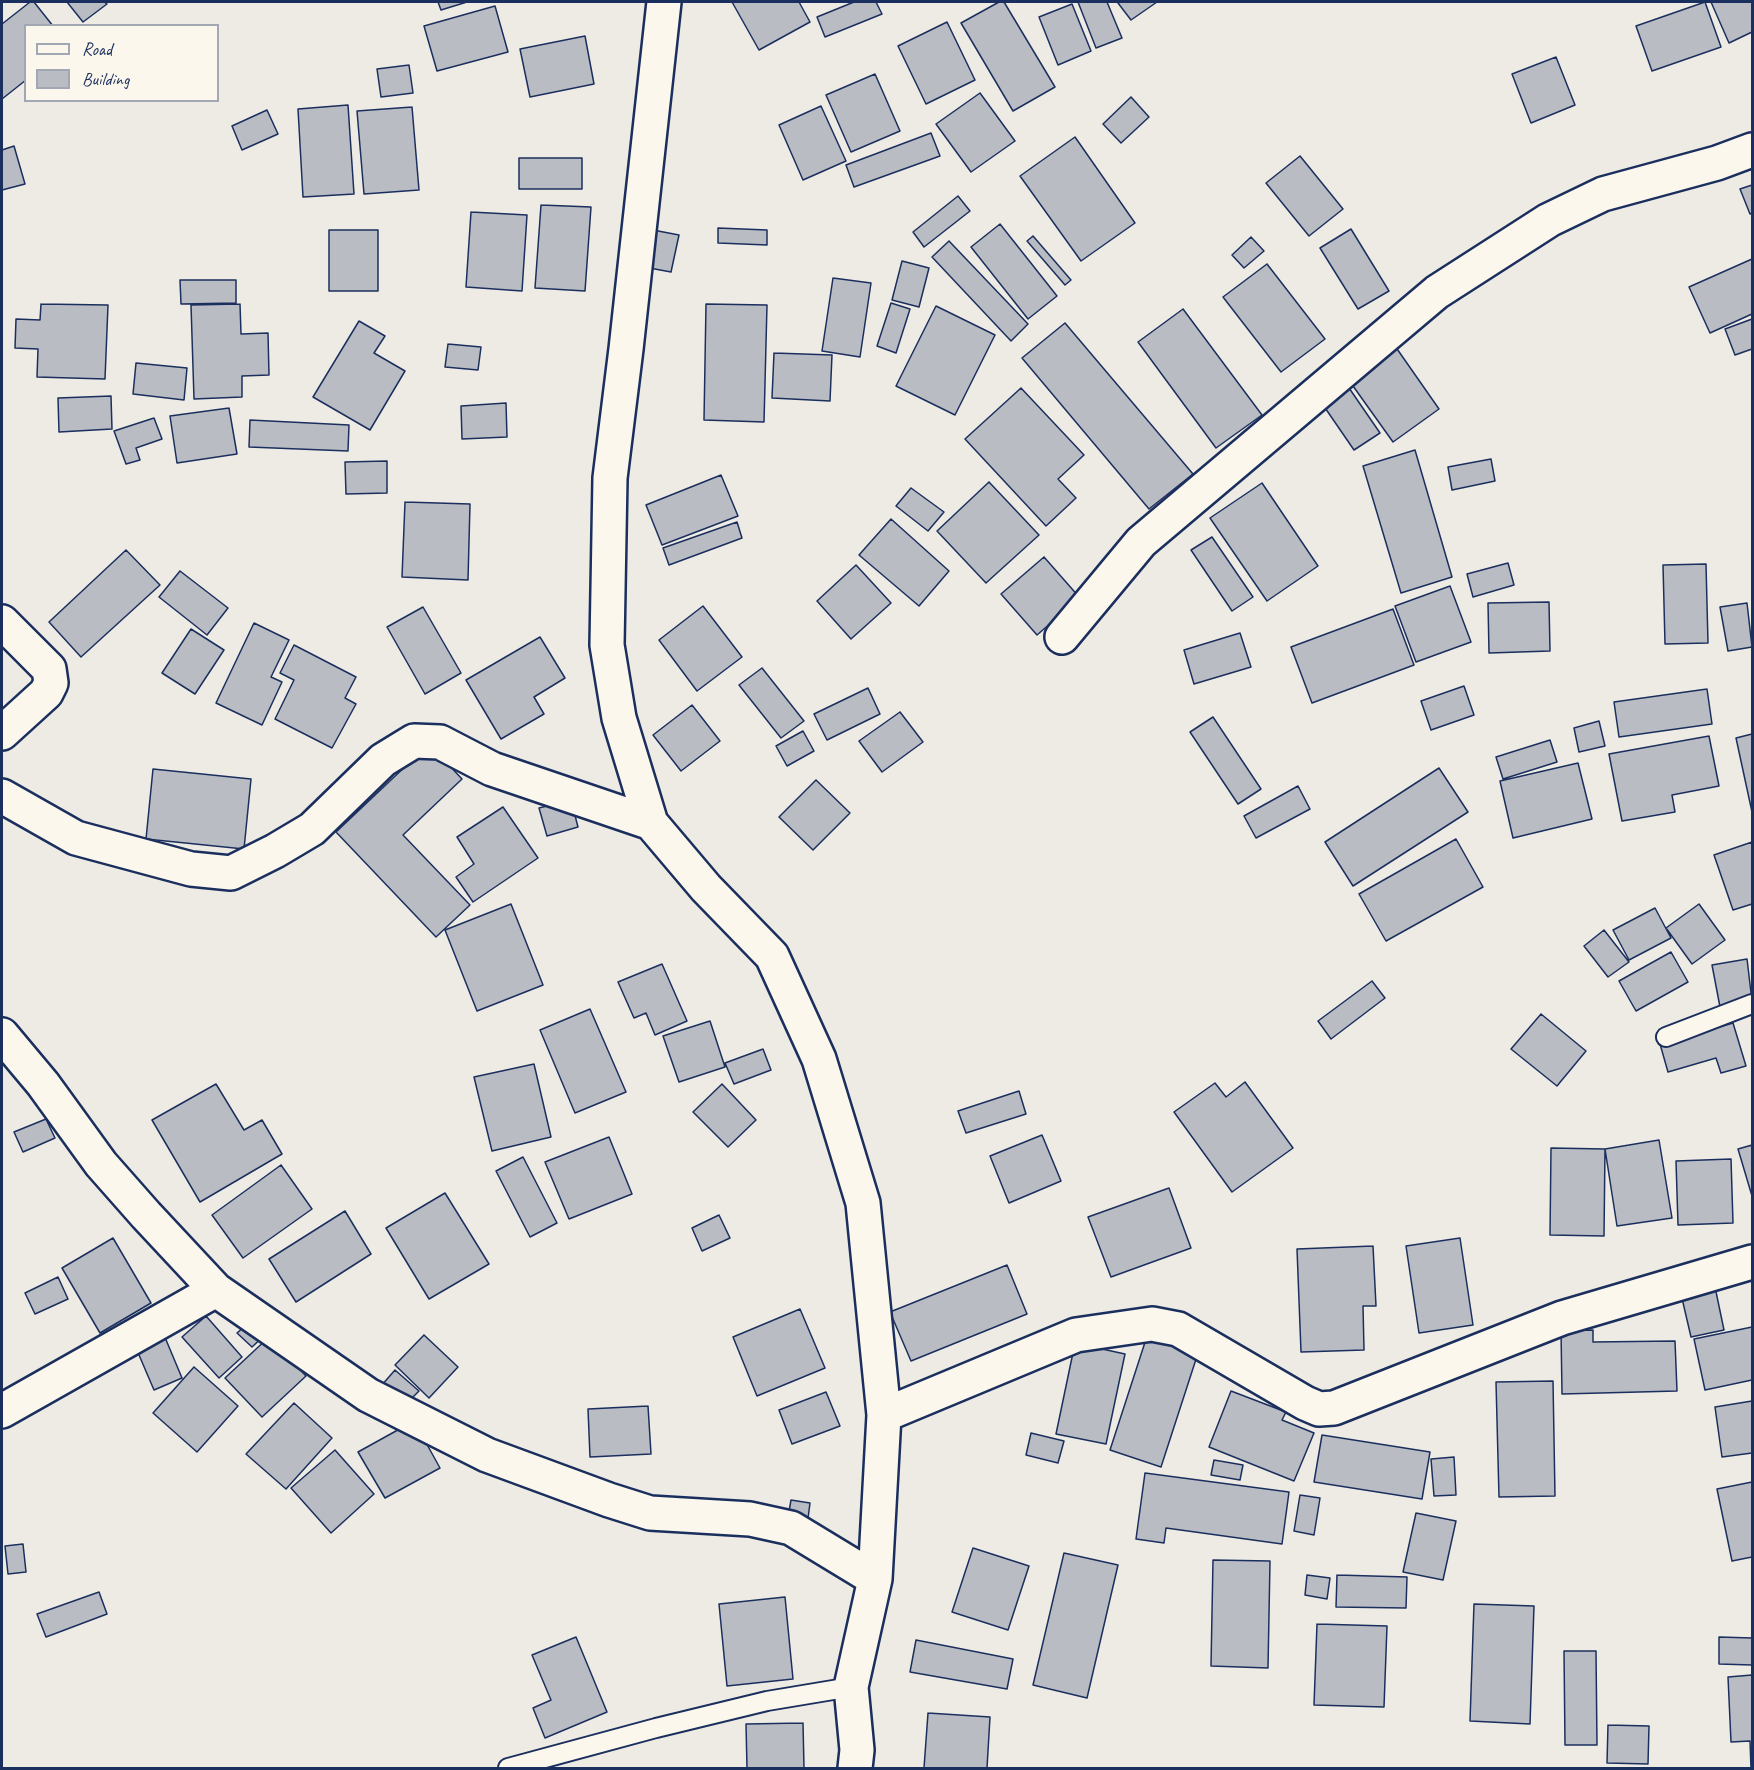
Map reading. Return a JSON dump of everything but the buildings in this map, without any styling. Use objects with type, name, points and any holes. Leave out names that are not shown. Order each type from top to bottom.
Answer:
[{"type":"street","points":[[664,2],[610,478],[607,645],[619,718],[651,823],[706,888],[772,956],[819,1059],[863,1203],[884,1414],[875,1579],[851,1687],[857,1750],[855,1768]]},
{"type":"street","points":[[1062,637],[1141,542],[1437,292],[1549,220],[1603,194],[1718,163],[1752,150]]},
{"type":"street","points":[[2,622],[48,669],[51,682],[46,693],[2,733]]},
{"type":"street","points":[[2,796],[76,838],[191,869],[231,873],[312,829],[383,760],[414,741],[440,742],[492,770],[651,823]]},
{"type":"street","points":[[2,1035],[43,1084],[101,1164],[216,1290],[368,1395],[487,1455],[650,1513],[750,1519],[791,1528],[875,1579]]},
{"type":"street","points":[[884,1414],[1076,1335],[1152,1324],[1178,1329],[1305,1403],[1319,1409],[1334,1408],[1562,1318],[1752,1262]]},
{"type":"street","points":[[2,1411],[216,1290]]},
{"type":"lane","points":[[1666,1037],[1752,1004]]},
{"type":"lane","points":[[508,1768],[767,1701],[851,1687]]}]
